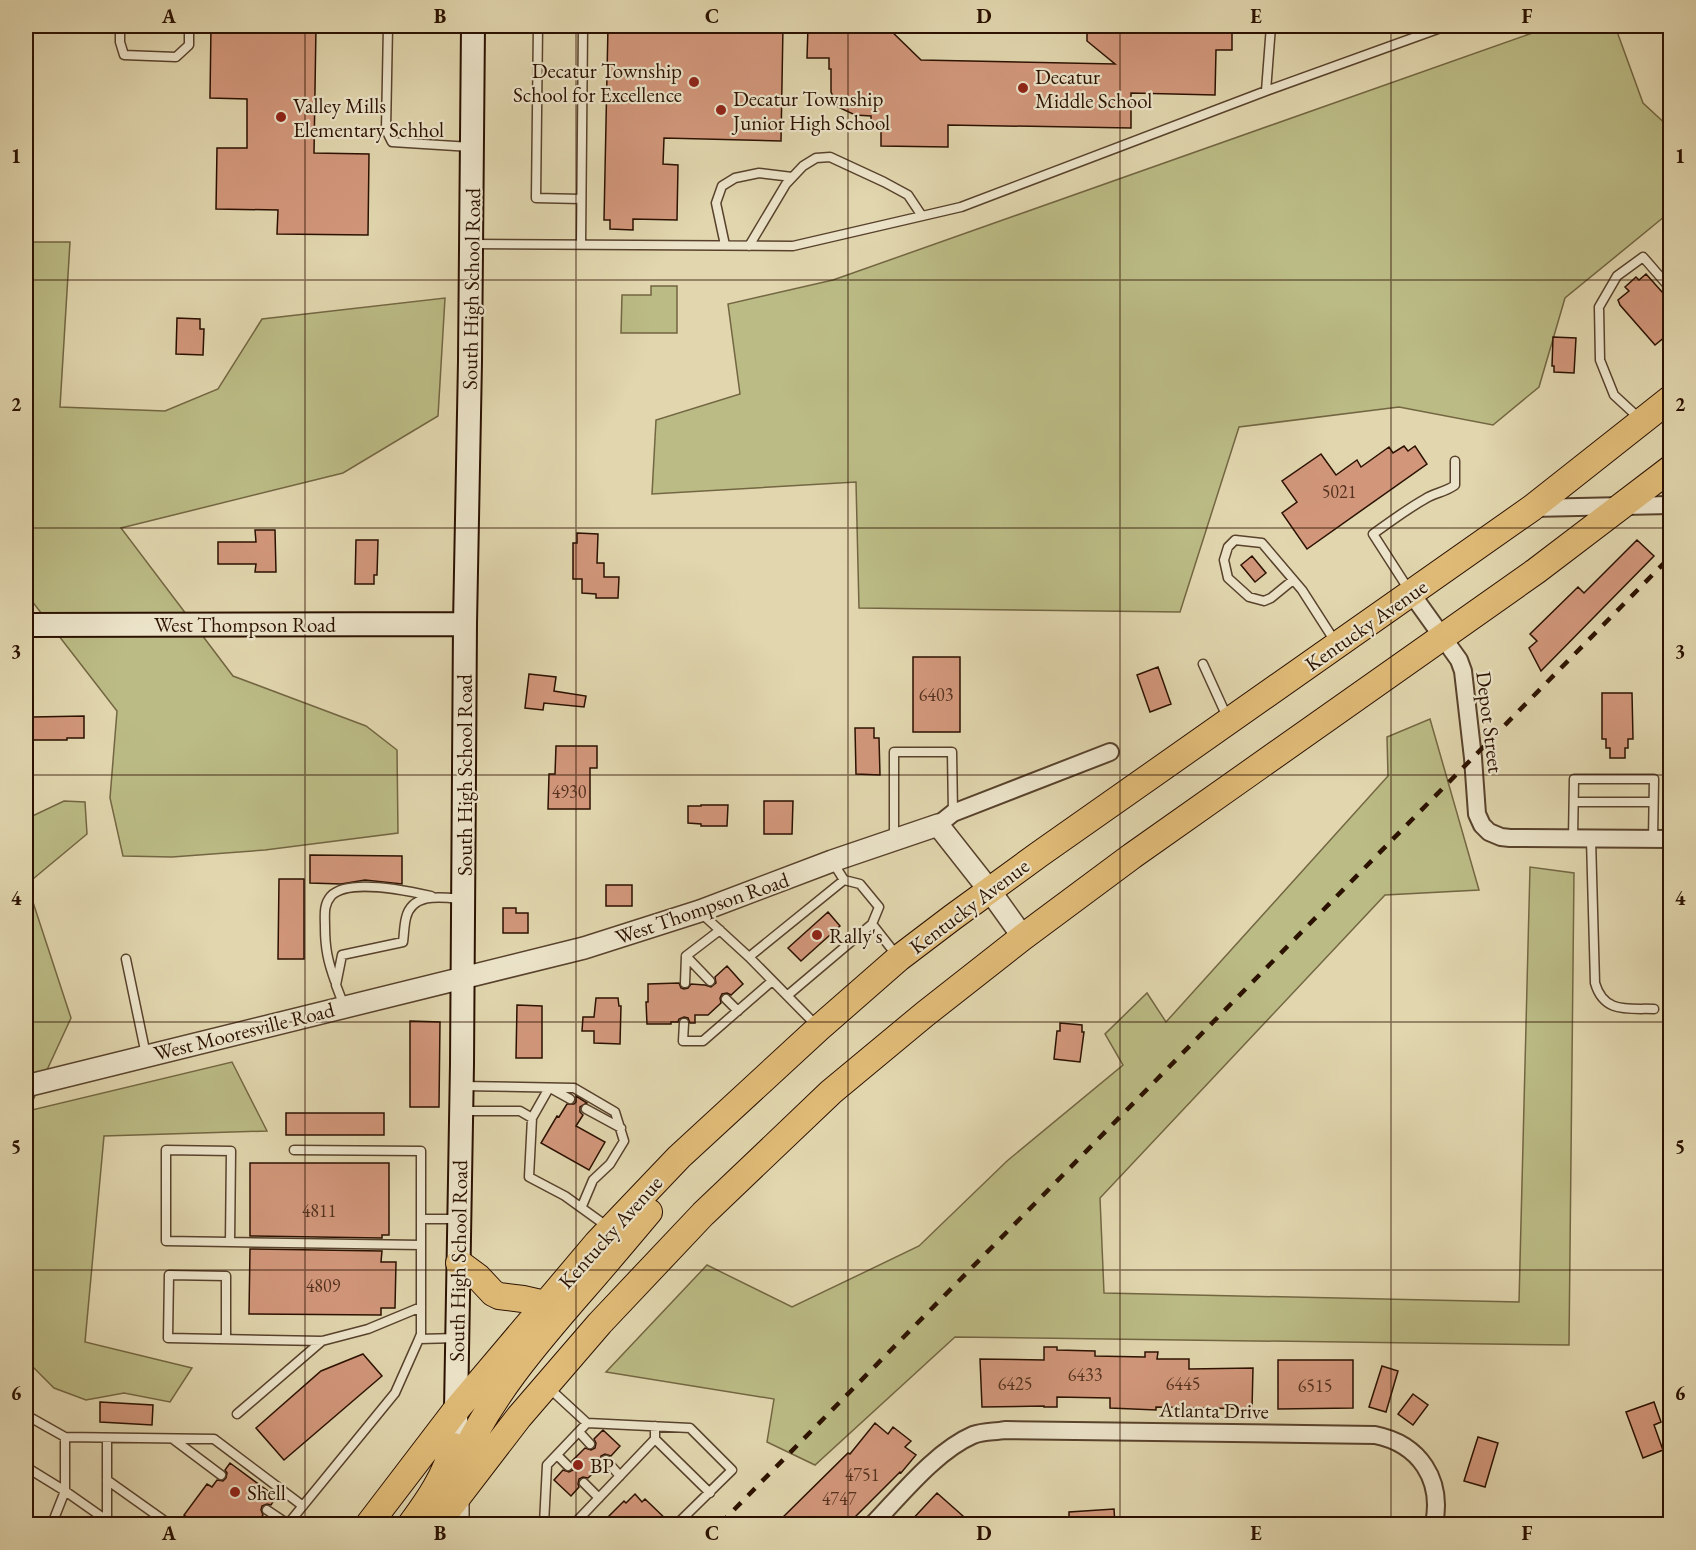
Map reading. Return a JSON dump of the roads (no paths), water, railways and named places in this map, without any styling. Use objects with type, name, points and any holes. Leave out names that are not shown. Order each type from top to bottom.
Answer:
[{"type":"main road","name":"South High School Road","points":[[458,1496],[456,1421],[473,26]]},
{"type":"main road","name":"Kentucky Avenue","points":[[369,1524],[456,1421],[545,1304],[611,1229],[692,1146],[819,1028],[899,958],[1041,853],[1532,508],[1671,399]]},
{"type":"main road","points":[[437,1524],[546,1385],[651,1268],[783,1137],[867,1061],[981,968],[1132,856],[1443,637],[1624,506],[1671,469]]},
{"type":"main road","name":"West Thompson Road","points":[[26,625],[465,624]]},
{"type":"main road","points":[[458,1470],[474,1434],[504,1387],[564,1310],[682,1175],[692,1146]]},
{"type":"main road","points":[[459,1263],[499,1296],[545,1304]]},
{"type":"main road","points":[[411,1524],[426,1504],[445,1468],[451,1452],[456,1421]]},
{"type":"street","points":[[1532,508],[1671,505]]},
{"type":"street","name":"Depot Street","points":[[1411,593],[1459,660],[1464,676],[1477,814],[1482,825],[1501,837],[1573,839]]},
{"type":"street","name":"West Thompson Road","points":[[462,979],[584,948],[700,911],[894,840],[1110,752]]},
{"type":"street","points":[[946,819],[990,891],[1023,937]]},
{"type":"street","points":[[1573,839],[1671,839]]},
{"type":"street","name":"West Mooresville Road","points":[[26,1086],[344,1006],[462,979]]},
{"type":"street","name":"Atlanta Drive","points":[[873,1524],[938,1458],[954,1446],[970,1437],[1005,1430],[1375,1435],[1397,1442],[1410,1450],[1425,1466],[1435,1488],[1437,1502],[1434,1524]]},
{"type":"street","name":"South High School Road","points":[[458,1496],[458,1524]]},
{"type":"lane","points":[[120,26],[120,42],[124,55],[176,57],[189,45],[189,26]]},
{"type":"lane","points":[[388,26],[386,130],[392,142],[472,147]]},
{"type":"lane","points":[[538,26],[536,198],[581,199]]},
{"type":"lane","points":[[581,244],[583,26]]},
{"type":"lane","points":[[1266,91],[1271,26]]},
{"type":"lane","points":[[471,243],[793,246],[961,207],[1266,91],[1446,26]]},
{"type":"lane","points":[[749,246],[786,184],[803,166],[816,158],[830,156],[908,195],[922,216]]},
{"type":"lane","points":[[725,246],[716,203],[722,186],[735,178],[759,172],[792,177]]},
{"type":"lane","points":[[1642,422],[1614,395],[1600,360],[1599,307],[1617,276],[1643,257],[1671,288]]},
{"type":"lane","points":[[1411,593],[1373,534],[1424,500],[1455,485],[1455,461]]},
{"type":"lane","points":[[1293,580],[1264,601],[1249,597],[1228,578],[1224,560],[1228,547],[1235,540],[1262,543],[1302,590],[1338,645]]},
{"type":"lane","points":[[1203,664],[1229,722]]},
{"type":"lane","points":[[894,840],[894,753],[952,752],[946,819]]},
{"type":"lane","points":[[1573,839],[1574,779],[1654,779],[1653,839]]},
{"type":"lane","points":[[1574,802],[1653,802]]},
{"type":"lane","points":[[1592,839],[1595,983],[1598,995],[1607,1003],[1617,1007],[1654,1010]]},
{"type":"lane","points":[[788,995],[872,924],[879,907],[860,884],[844,880],[832,861]]},
{"type":"lane","points":[[749,957],[844,880]]},
{"type":"lane","points":[[344,1006],[325,946],[324,909],[332,894],[359,887],[399,889],[432,896],[463,899]]},
{"type":"lane","points":[[336,985],[342,955],[403,942],[406,918],[411,906],[432,896]]},
{"type":"lane","points":[[700,911],[819,1028]]},
{"type":"lane","points":[[872,924],[899,958]]},
{"type":"lane","points":[[686,956],[720,930]]},
{"type":"lane","points":[[686,956],[710,981]]},
{"type":"lane","points":[[685,984],[686,956]]},
{"type":"lane","points":[[126,959],[146,1056]]},
{"type":"lane","points":[[684,1023],[683,1041],[703,1041],[772,981]]},
{"type":"lane","points":[[726,999],[738,1011]]},
{"type":"lane","points":[[461,1086],[574,1088],[615,1112],[624,1141],[610,1164],[593,1180],[582,1206]]},
{"type":"lane","points":[[549,1088],[570,1099]]},
{"type":"lane","points":[[549,1088],[532,1118],[529,1178],[582,1206],[611,1229]]},
{"type":"lane","points":[[586,1109],[621,1128]]},
{"type":"lane","points":[[461,1111],[520,1111],[532,1118]]},
{"type":"lane","points":[[230,1242],[231,1151],[166,1150],[166,1241],[421,1245]]},
{"type":"lane","points":[[267,1510],[288,1524],[395,1393],[421,1334],[421,1151],[294,1150]]},
{"type":"lane","points":[[421,1219],[460,1220]]},
{"type":"lane","points":[[226,1339],[226,1275],[169,1275],[168,1338],[322,1341],[368,1329],[421,1307]]},
{"type":"lane","points":[[419,1339],[457,1338]]},
{"type":"lane","points":[[237,1414],[322,1341]]},
{"type":"lane","points":[[546,1385],[587,1423],[690,1428],[732,1470],[677,1524]]},
{"type":"lane","points":[[26,1415],[65,1437],[214,1439],[303,1506]]},
{"type":"lane","points":[[544,1524],[547,1465],[587,1423]]},
{"type":"lane","points":[[574,1524],[655,1439],[655,1426]]},
{"type":"lane","points":[[579,1432],[590,1444]]},
{"type":"lane","points":[[52,1524],[65,1491],[65,1437]]},
{"type":"lane","points":[[107,1438],[109,1523]]},
{"type":"lane","points":[[173,1439],[221,1474]]},
{"type":"lane","points":[[655,1439],[710,1493]]},
{"type":"lane","points":[[557,1455],[568,1466]]},
{"type":"lane","points":[[606,1460],[620,1476]]},
{"type":"lane","points":[[26,1467],[65,1491],[109,1523]]},
{"type":"lane","points":[[107,1480],[169,1524]]},
{"type":"lane","points":[[584,1483],[598,1498]]},
{"type":"railway","points":[[720,1524],[1670,557]]},
{"type":"place","name":"Decatur Township School for Excellence","points":[[694,82]]},
{"type":"place","name":"Decatur Middle School","points":[[1023,88]]},
{"type":"place","name":"Decatur Township Junior High School","points":[[721,110]]},
{"type":"place","name":"Valley Mills Elementary Schhol","points":[[281,117]]},
{"type":"place","name":"Rally's","points":[[817,935]]},
{"type":"place","name":"BP","points":[[578,1465]]},
{"type":"place","name":"Shell","points":[[235,1492]]}]
